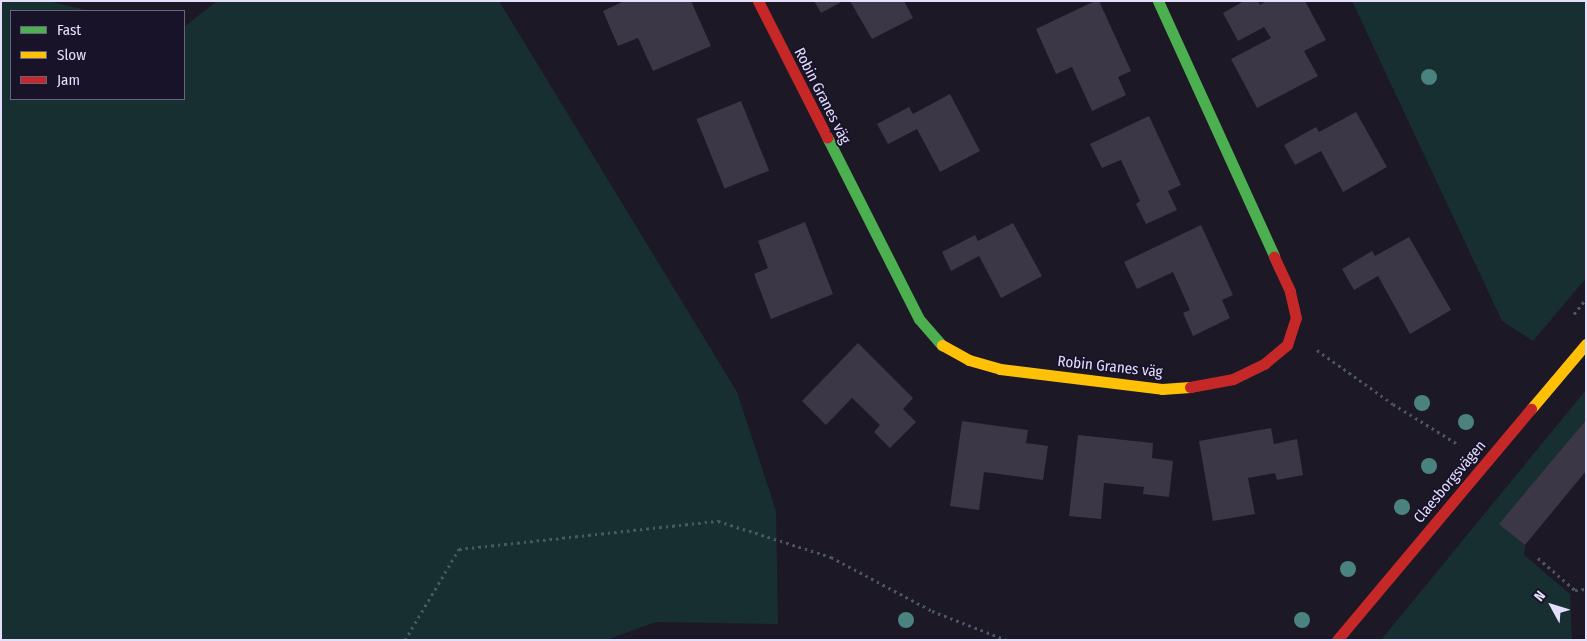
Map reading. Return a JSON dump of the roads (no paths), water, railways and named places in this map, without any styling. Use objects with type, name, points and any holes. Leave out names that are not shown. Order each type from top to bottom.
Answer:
[{"type":"street","name":"Robin Granes väg","points":[[758,1],[919,320],[937,342],[969,360],[1000,369],[1162,389],[1198,387],[1233,379],[1264,364],[1287,345],[1296,318],[1290,290],[1158,1]]},
{"type":"street","name":"Claesborgsvägen","points":[[1337,640],[1586,344]]}]
